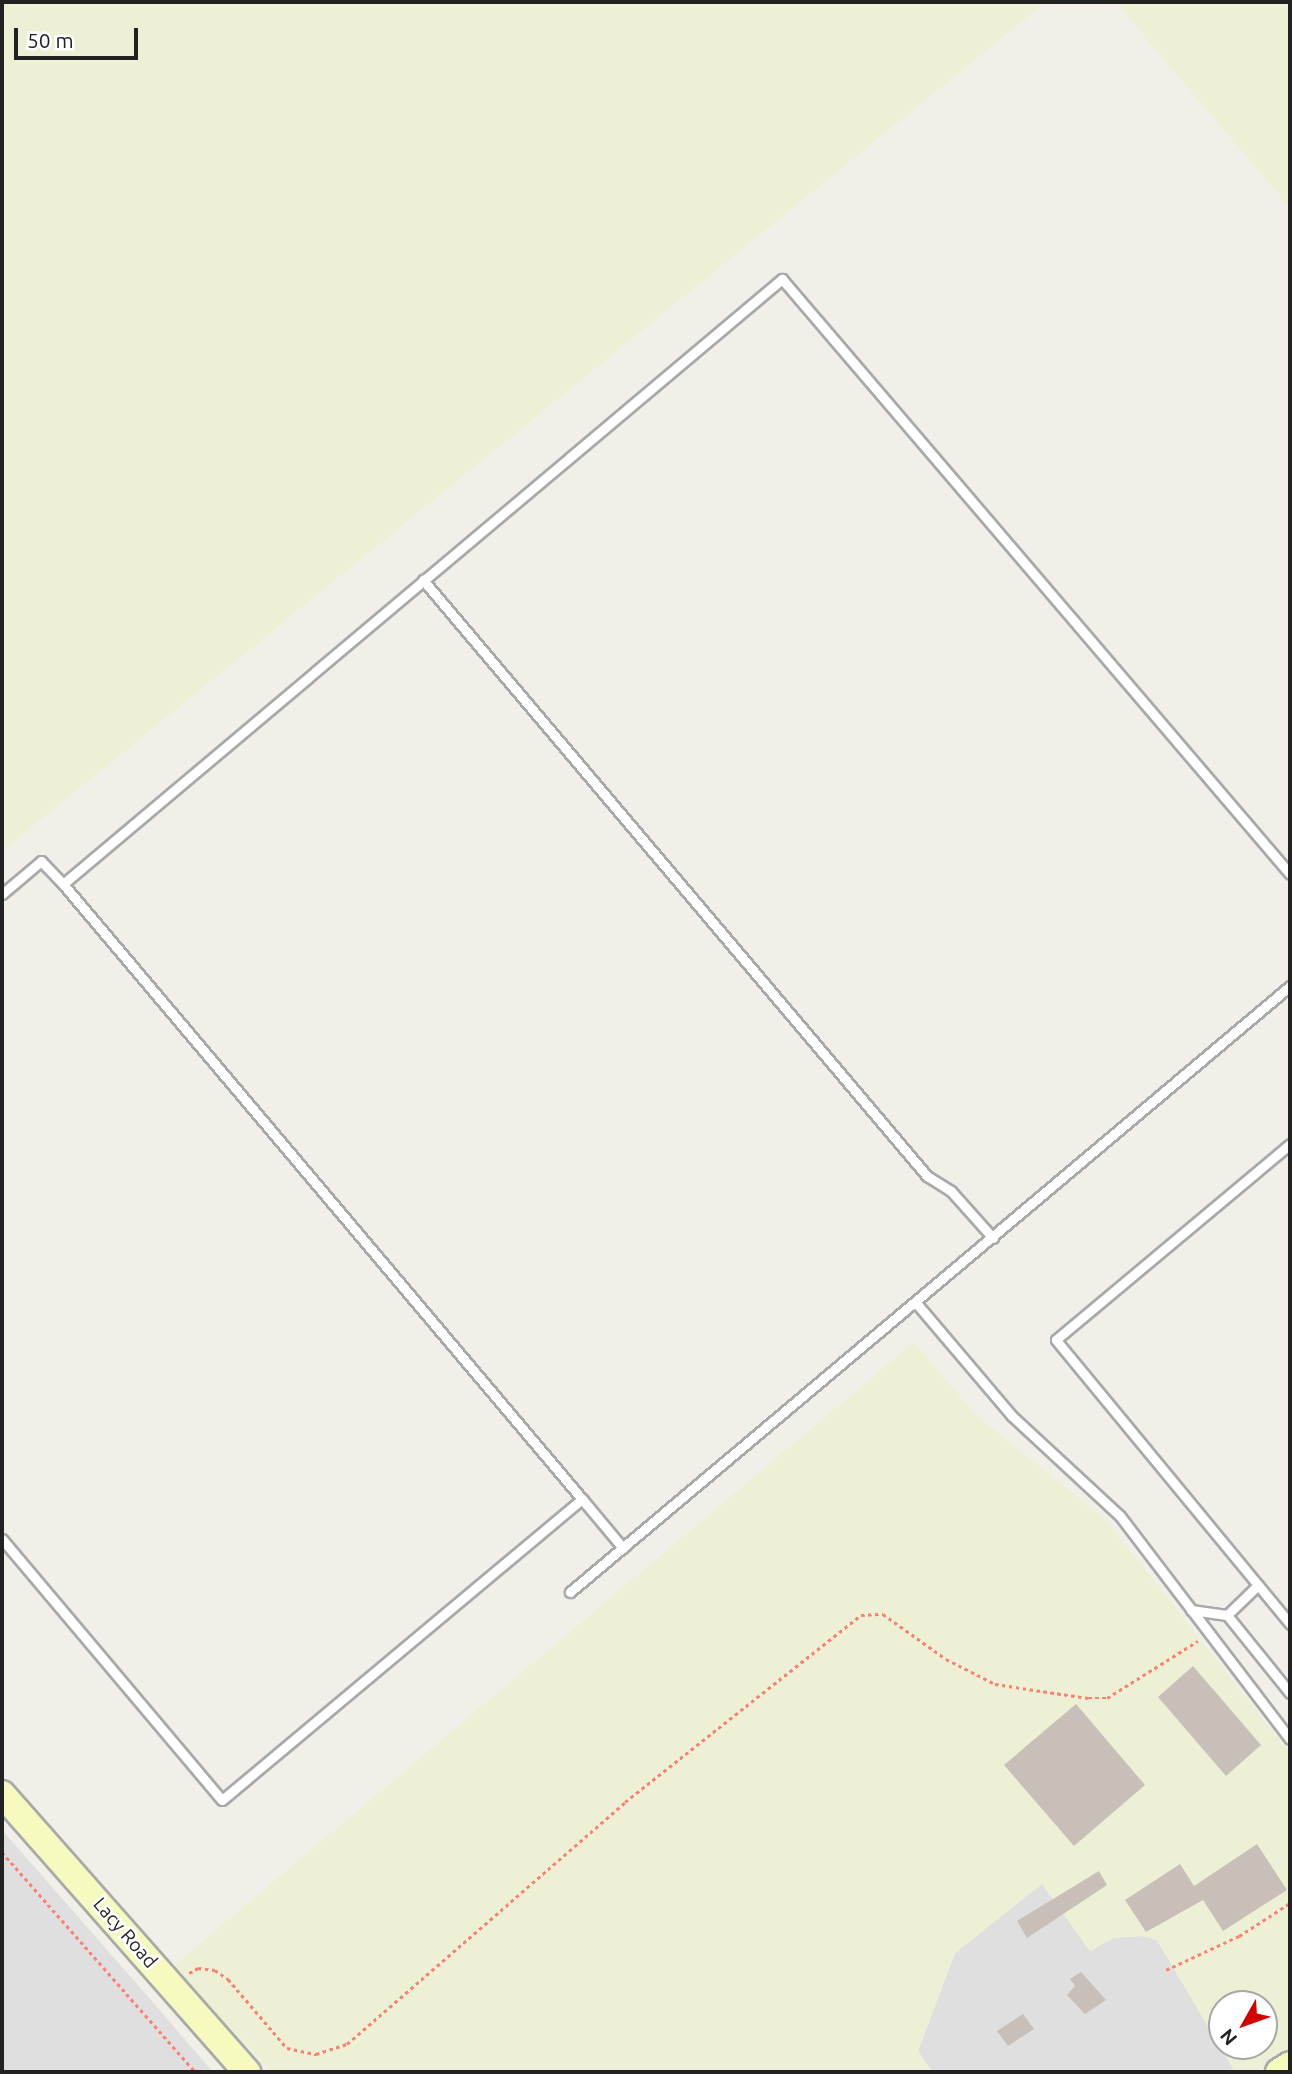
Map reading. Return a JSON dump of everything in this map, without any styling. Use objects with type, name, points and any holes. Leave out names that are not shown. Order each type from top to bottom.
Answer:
[{"type":"street","name":"Lacy Road","points":[[2,1794],[247,2072]]},
{"type":"street","points":[[1279,2072],[1290,2064]]},
{"type":"lane","points":[[63,884],[782,279],[1290,874]]},
{"type":"lane","points":[[424,580],[927,1176],[951,1191],[993,1238]]},
{"type":"lane","points":[[2,894],[41,861],[63,884],[623,1548]]},
{"type":"lane","points":[[570,1592],[917,1304],[1290,986]]},
{"type":"lane","points":[[1290,1144],[1056,1340],[1290,1624]]},
{"type":"lane","points":[[917,1304],[1012,1416],[1120,1516],[1290,1739]]},
{"type":"lane","points":[[2,1539],[222,1800],[582,1499]]},
{"type":"lane","points":[[1227,1615],[1258,1585]]},
{"type":"lane","points":[[1191,1610],[1227,1615],[1290,1693]]},
{"type":"path","points":[[169,1984],[198,1968],[215,1970],[228,1979],[287,2048],[316,2054],[347,2044],[625,1802],[861,1615],[883,1614],[946,1658],[995,1685],[1088,1698],[1107,1698],[1178,1651],[1211,1635]]},
{"type":"path","points":[[2,1852],[195,2072]]},
{"type":"path","points":[[1166,1970],[1239,1936],[1290,1903]]},
{"type":"shaded area","points":[[2,1830],[143,1991],[213,2072],[2,2072]]},
{"type":"shaded area","points":[[1042,1883],[1090,1951],[1113,1938],[1143,1936],[1157,1940],[1208,2026],[1208,2060],[1228,2060],[1235,2072],[932,2072],[918,2051],[955,1953]]},
{"type":"green space","points":[[2,2],[1046,2],[2,851]]},
{"type":"green space","points":[[1115,2],[1290,2],[1290,208]]},
{"type":"green space","points":[[914,1342],[976,1415],[1107,1521],[1290,1753],[1290,2048],[1278,2056],[1278,1990],[1208,1990],[1208,2026],[1157,1940],[1143,1936],[1113,1938],[1090,1951],[1042,1884],[955,1953],[918,2051],[932,2072],[271,2072],[173,1966]]},
{"type":"green space","points":[[1228,2060],[1272,2060],[1255,2072],[1235,2072]]},
{"type":"building","points":[[1193,1666],[1261,1745],[1226,1776],[1158,1697]]},
{"type":"building","points":[[1076,1704],[1145,1785],[1074,1846],[1004,1765]]},
{"type":"building","points":[[1257,1844],[1287,1890],[1223,1931],[1203,1900],[1146,1932],[1125,1900],[1180,1864],[1194,1886]]},
{"type":"building","points":[[1099,1871],[1107,1885],[1027,1938],[1017,1921]]},
{"type":"building","points":[[1081,1972],[1106,2000],[1085,2014],[1067,1995],[1075,1986],[1070,1979]]},
{"type":"building","points":[[1023,2014],[1034,2029],[1008,2046],[997,2031]]}]
